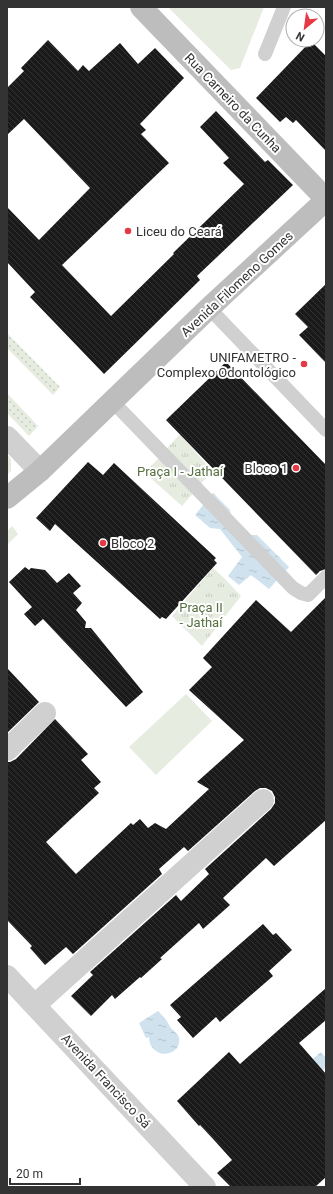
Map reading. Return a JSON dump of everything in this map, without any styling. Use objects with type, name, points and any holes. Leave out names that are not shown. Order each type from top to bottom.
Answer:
[{"type":"street","name":"Rua Carneiro da Cunha","points":[[141,7],[326,199]]},
{"type":"street","name":"Avenida Filomeno Gomes","points":[[7,498],[40,471],[209,308],[326,199]]},
{"type":"street","points":[[7,436],[40,471]]},
{"type":"street","points":[[7,750],[45,713]]},
{"type":"street","points":[[35,1005],[263,800]]},
{"type":"street","name":"Avenida Francisco Sá","points":[[7,976],[205,1187]]},
{"type":"lane","points":[[265,54],[284,7]]},
{"type":"lane","points":[[209,308],[326,430]]},
{"type":"lane","points":[[113,402],[293,588],[308,595],[326,577]]},
{"type":"green space","points":[[168,7],[264,7],[240,68],[231,70]]},
{"type":"green space","points":[[7,333],[60,387],[53,395],[7,348]]},
{"type":"green space","points":[[7,393],[38,426],[29,436],[7,413]]},
{"type":"green space","name":"Praça I - Jathaí","points":[[180,434],[212,471],[182,506],[145,473]]},
{"type":"green space","points":[[7,454],[11,459],[11,471],[7,475]]},
{"type":"green space","points":[[12,526],[18,534],[7,545],[7,531]]},
{"type":"green space","name":"Praça II - Jathaí","points":[[213,568],[241,596],[202,646],[172,616]]},
{"type":"green space","points":[[186,694],[212,721],[156,775],[129,747]]},
{"type":"water","points":[[213,493],[230,510],[231,522],[245,535],[257,535],[289,567],[269,589],[251,575],[239,585],[228,576],[242,557],[220,529],[210,528],[195,515]]},
{"type":"water","points":[[158,1011],[165,1018],[179,1038],[179,1045],[176,1050],[171,1053],[159,1053],[154,1050],[150,1044],[149,1037],[146,1038],[139,1023]]},
{"type":"water","points":[[321,1052],[326,1058],[326,1067],[306,1085],[296,1073]]},
{"type":"building","points":[[48,40],[78,71],[83,65],[89,71],[120,43],[138,64],[155,48],[184,78],[140,124],[146,130],[141,134],[169,163],[62,265],[111,316],[244,184],[223,163],[229,158],[200,127],[216,111],[265,162],[268,160],[293,185],[197,276],[200,280],[104,374],[30,297],[35,292],[7,262],[7,207],[39,240],[90,188],[24,119],[7,135],[7,88],[24,71],[21,68]]},
{"type":"building","points":[[304,48],[318,48],[326,56],[326,151],[296,120],[293,123],[286,117],[280,122],[256,98]]},
{"type":"building","points":[[326,284],[326,363],[299,335],[308,327],[295,314]]},
{"type":"building","name":"Bloco 1","points":[[226,362],[326,465],[326,569],[320,571],[316,575],[166,420]]},
{"type":"building","name":"Bloco 2","points":[[88,462],[103,475],[114,463],[216,558],[214,560],[217,563],[166,619],[162,617],[160,619],[55,524],[50,531],[36,518]]},
{"type":"building","points":[[25,567],[29,570],[31,568],[45,570],[57,583],[69,573],[81,586],[73,593],[82,603],[76,610],[86,622],[85,628],[91,628],[143,692],[126,707],[43,619],[35,626],[24,614],[32,607],[9,582]]},
{"type":"building","points":[[326,597],[326,820],[274,866],[266,858],[223,898],[230,905],[203,929],[199,923],[160,958],[162,959],[141,978],[140,977],[115,999],[112,995],[91,1016],[71,996],[93,975],[90,972],[176,895],[181,901],[209,874],[205,869],[271,809],[275,803],[275,797],[272,791],[266,788],[260,788],[255,791],[188,851],[184,847],[159,869],[162,874],[73,954],[66,947],[45,965],[30,948],[32,946],[7,920],[7,762],[16,759],[55,719],[88,754],[81,760],[101,782],[94,788],[99,793],[46,842],[76,874],[131,823],[133,825],[140,819],[148,828],[155,823],[166,829],[209,789],[197,782],[244,740],[189,690],[212,667],[203,658],[256,600],[291,632]]},
{"type":"building","points":[[7,668],[39,702],[7,733]]},
{"type":"building","points":[[263,924],[273,935],[276,933],[292,950],[269,971],[273,976],[220,1022],[216,1017],[193,1038],[177,1020],[181,1017],[170,1005]]},
{"type":"building","points":[[326,988],[326,1020],[299,1043],[326,1074],[326,1177],[315,1187],[231,1187],[217,1173],[232,1160],[177,1101],[229,1052],[240,1064]]},
{"type":"place","name":"Liceu do Ceará","points":[[128,231]]},
{"type":"place","name":"UNIFAMETRO - Complexo Odontológico","points":[[304,364]]},
{"type":"place","name":"Bloco 1","points":[[296,468]]},
{"type":"place","name":"Bloco 2","points":[[103,543]]}]
